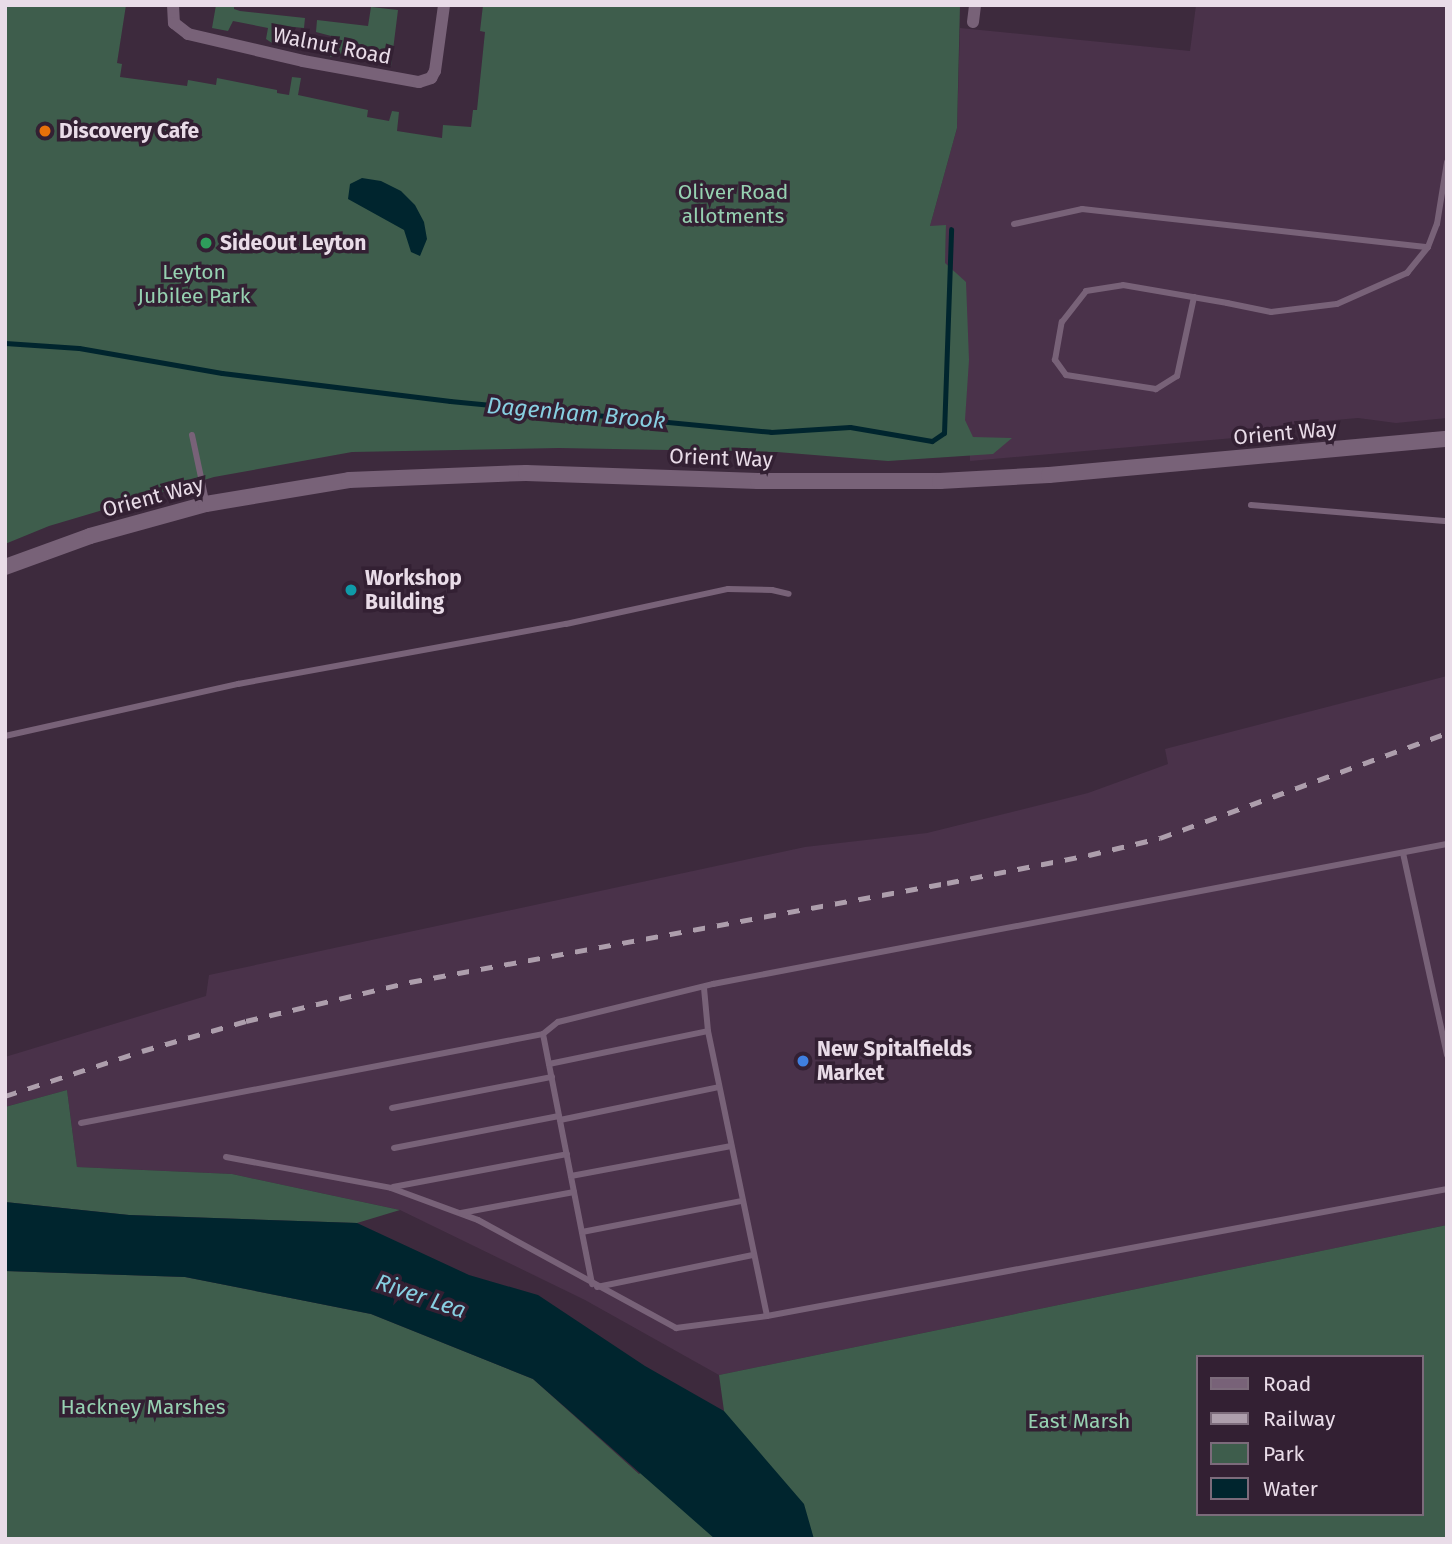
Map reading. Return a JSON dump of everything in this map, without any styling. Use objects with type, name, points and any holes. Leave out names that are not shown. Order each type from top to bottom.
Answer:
[{"type":"street","name":"Walnut Road","points":[[173,5],[174,23],[188,34],[303,61],[419,82],[431,78],[435,71],[444,5]]},
{"type":"street","points":[[973,22],[975,5]]},
{"type":"street","name":"Orient Way","points":[[5,567],[90,536],[206,504],[323,484],[395,476],[526,473],[758,481],[940,481],[1049,475],[1447,439]]},
{"type":"lane","points":[[1194,297],[1177,376],[1156,389],[1066,375],[1055,360],[1062,322],[1086,291],[1123,285],[1194,297],[1271,312],[1337,304],[1406,273],[1428,247],[1437,224],[1447,162]]},
{"type":"lane","points":[[1014,224],[1082,209],[1428,247]]},
{"type":"lane","points":[[192,435],[206,504]]},
{"type":"lane","points":[[1251,505],[1447,521]]},
{"type":"lane","points":[[5,736],[238,684],[566,624],[728,589],[750,588],[789,594]]},
{"type":"lane","points":[[81,1123],[544,1034],[558,1022],[704,988],[1447,844]]},
{"type":"lane","points":[[1403,853],[1447,1055]]},
{"type":"lane","points":[[704,988],[708,1031],[767,1316]]},
{"type":"lane","points":[[549,1064],[708,1031]]},
{"type":"lane","points":[[544,1034],[594,1285]]},
{"type":"lane","points":[[392,1108],[552,1077]]},
{"type":"lane","points":[[394,1149],[719,1087]]},
{"type":"lane","points":[[571,1176],[731,1146]]},
{"type":"lane","points":[[391,1188],[567,1154]]},
{"type":"lane","points":[[226,1157],[391,1188],[478,1220],[676,1328],[767,1316],[1447,1189]]},
{"type":"lane","points":[[459,1213],[574,1192]]},
{"type":"lane","points":[[582,1232],[742,1201]]},
{"type":"lane","points":[[594,1285],[753,1255]]},
{"type":"shaded area","points":[[1196,5],[1447,5],[1447,418],[1396,423],[1358,418],[1312,422],[1257,436],[970,461],[970,437],[939,424],[946,226],[930,226],[957,128],[960,28],[1190,51]]},
{"type":"shaded area","name":"New Spitalfields Market","points":[[1447,676],[1447,1225],[719,1375],[585,1300],[400,1210],[232,1174],[77,1167],[67,1090],[5,1107],[5,1057],[206,996],[209,975],[805,847],[927,833],[1088,793],[1168,764],[1165,749]]},
{"type":"green space","points":[[5,5],[126,5],[117,63],[122,64],[120,77],[187,86],[188,80],[216,85],[217,78],[277,90],[277,93],[289,95],[292,77],[301,78],[298,95],[368,110],[367,117],[389,121],[392,111],[399,112],[397,131],[442,138],[443,125],[471,127],[473,110],[477,110],[485,32],[480,31],[483,5],[960,5],[957,128],[930,226],[946,225],[945,263],[966,282],[969,360],[965,420],[973,437],[1012,438],[993,454],[888,461],[777,452],[559,448],[352,452],[214,477],[49,526],[5,544]]},
{"type":"green space","points":[[216,5],[234,5],[234,9],[240,11],[305,18],[304,28],[284,26],[282,46],[275,45],[266,39],[268,28],[233,21],[228,31],[212,28]]},
{"type":"green space","points":[[371,7],[398,10],[391,66],[369,61],[369,49],[347,43],[344,55],[330,57],[335,37],[316,32],[317,20],[368,26]]},
{"type":"green space","points":[[67,1090],[77,1167],[232,1174],[400,1210],[357,1223],[129,1215],[5,1202],[5,1107]]},
{"type":"green space","name":"Hackney Marshes","points":[[1447,1225],[1447,1539],[5,1539],[5,1271],[185,1277],[371,1314],[533,1379],[639,1474],[724,1411],[719,1375]]},
{"type":"water","points":[[362,178],[381,181],[401,191],[415,205],[424,222],[427,239],[420,256],[411,252],[404,230],[348,199],[350,184]]},
{"type":"water","name":"River Lea","points":[[5,1202],[129,1215],[357,1223],[469,1275],[538,1295],[645,1366],[724,1411],[804,1504],[814,1539],[715,1539],[533,1379],[371,1314],[185,1277],[5,1271]]},
{"type":"waterway","name":"Dagenham Brook","points":[[5,343],[79,348],[222,373],[450,401],[771,432],[850,427],[932,441],[944,433],[951,229]]},
{"type":"railway","points":[[5,1096],[142,1051],[246,1021],[410,982],[947,883],[1160,838],[1447,733]]},
{"type":"place","name":"Discovery Cafe","points":[[45,131]]},
{"type":"place","name":"SideOut Leyton","points":[[206,243]]},
{"type":"place","name":"Workshop Building","points":[[351,590]]},
{"type":"place","name":"New Spitalfields Market","points":[[803,1061]]},
{"type":"park label","name":"Oliver Road allotments","points":[[733,204]]},
{"type":"park label","name":"Leyton Jubilee Park","points":[[194,284]]},
{"type":"park label","name":"East Marsh","points":[[1079,1421]]}]
